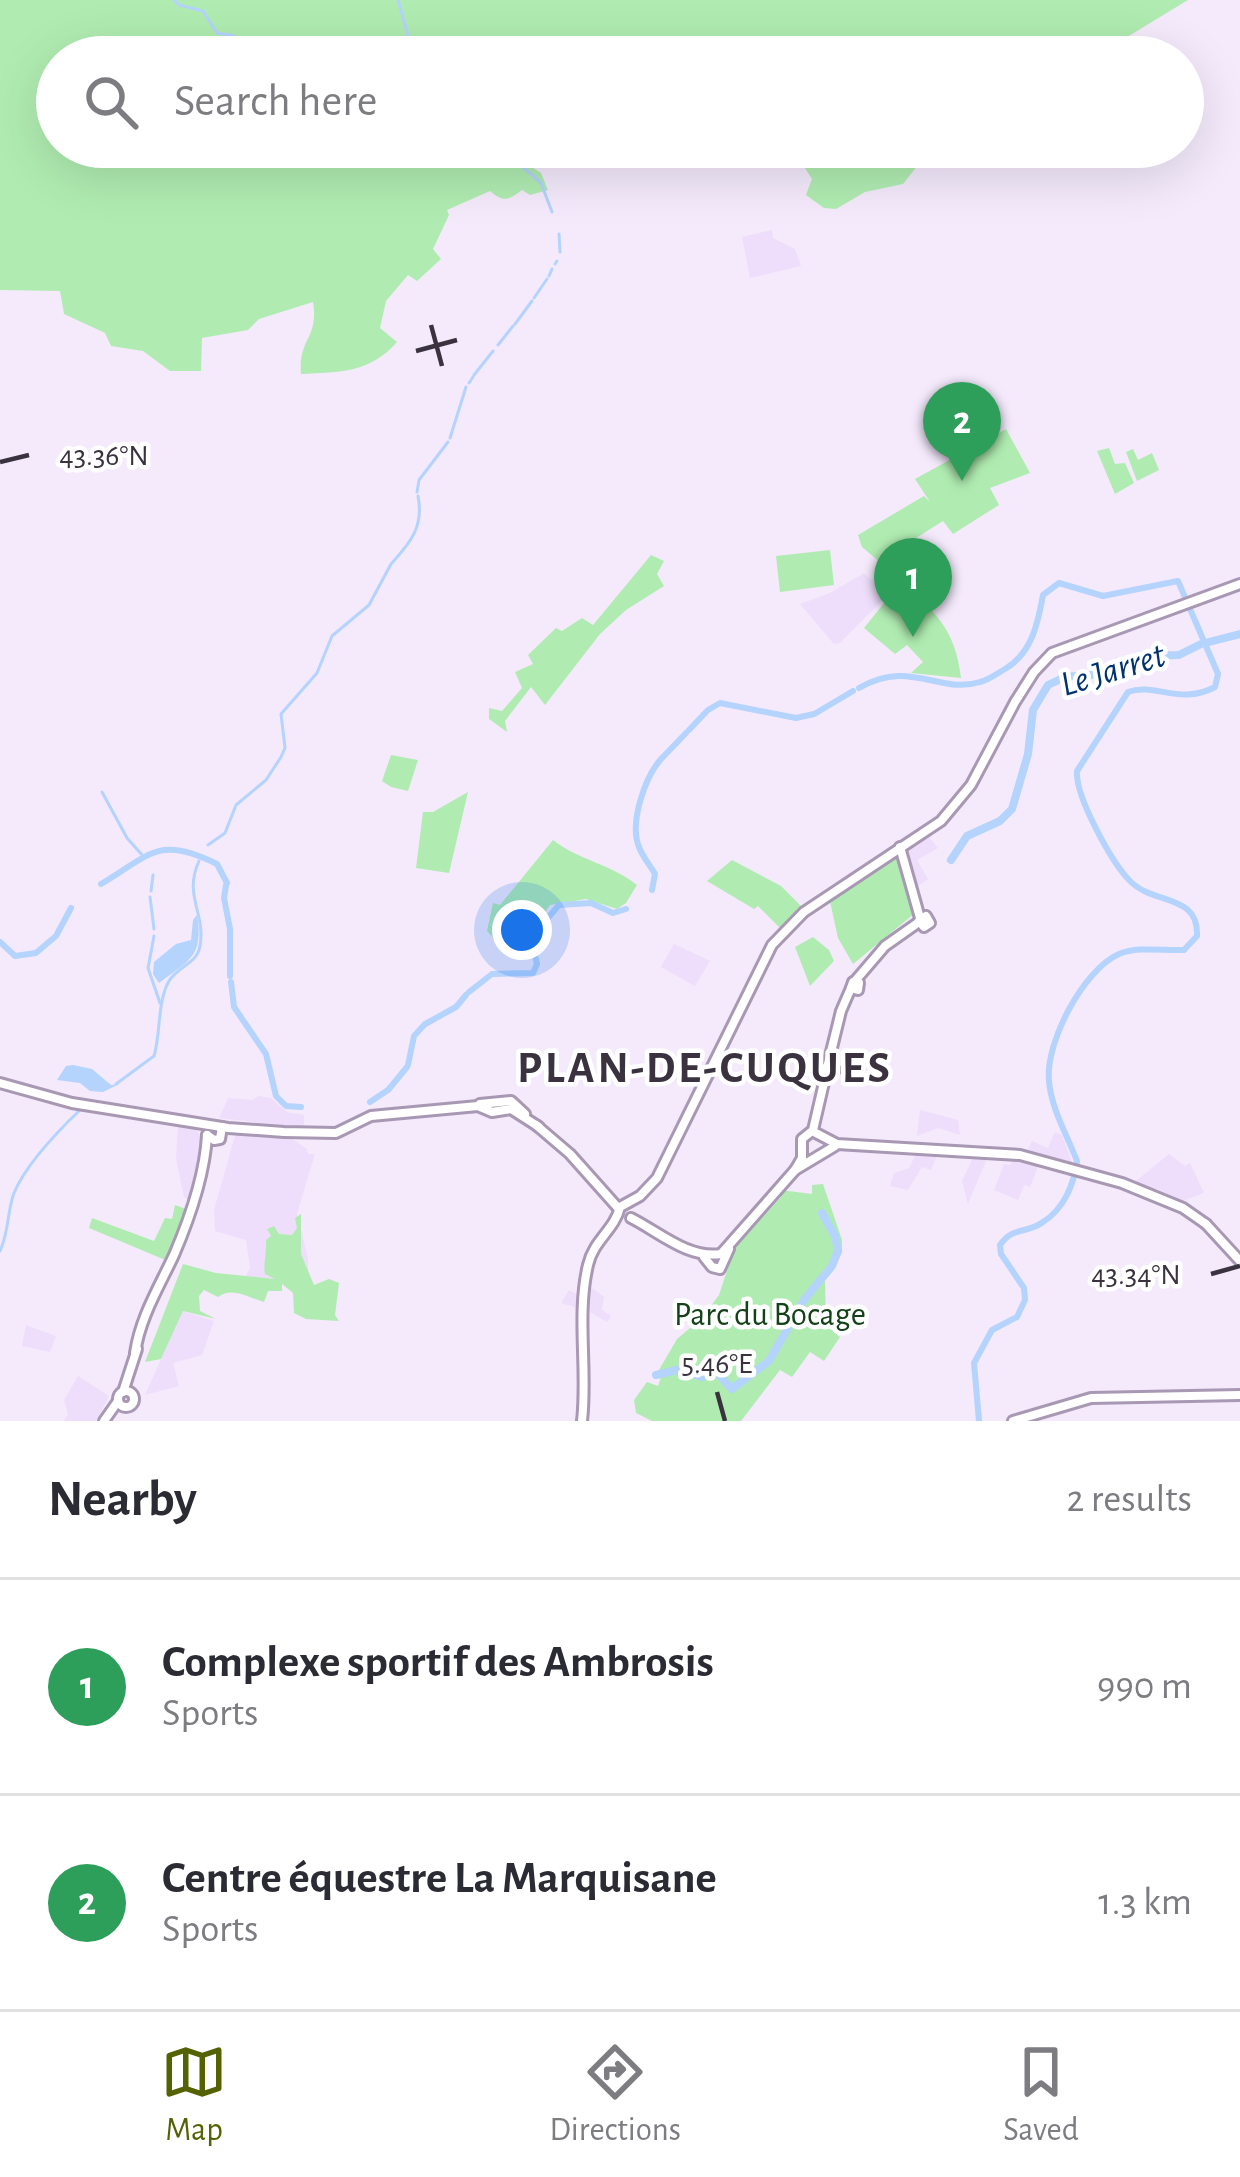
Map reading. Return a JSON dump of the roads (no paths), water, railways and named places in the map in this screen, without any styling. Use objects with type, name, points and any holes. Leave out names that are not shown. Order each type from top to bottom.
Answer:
[{"type":"street","points":[[582,1421],[586,1268],[593,1249],[657,1178],[772,945],[800,916],[946,813],[971,785],[1008,712],[1047,657],[1071,643],[1240,585]]},
{"type":"street","points":[[0,1082],[85,1105],[189,1120],[214,1132],[239,1127],[339,1132],[367,1117],[489,1105],[492,1112],[513,1107],[625,1212],[662,1238],[717,1257],[807,1156],[823,1156],[829,1070],[841,1011],[885,946],[922,919],[907,860],[898,849]]},
{"type":"street","points":[[106,1417],[122,1397],[214,1132]]},
{"type":"street","points":[[807,1156],[802,1139],[980,1151],[1076,1169],[1181,1207],[1206,1224],[1240,1261]]},
{"type":"street","points":[[1019,1420],[1071,1403],[1240,1396]]},
{"type":"water","points":[[197,915],[196,949],[159,983],[153,974],[154,962],[176,944],[191,940]]},
{"type":"water","points":[[66,1066],[92,1069],[111,1085],[119,1084],[103,1092],[57,1080]]},
{"type":"waterway","points":[[174,0],[203,11],[217,33],[235,36]]},
{"type":"waterway","points":[[398,0],[408,36]]},
{"type":"waterway","points":[[524,168],[541,183],[552,212]]},
{"type":"waterway","points":[[559,234],[560,252]]},
{"type":"waterway","points":[[549,276],[552,269]]},
{"type":"waterway","points":[[534,298],[547,279]]},
{"type":"waterway","points":[[515,324],[532,301]]},
{"type":"waterway","points":[[498,345],[513,326]]},
{"type":"waterway","points":[[474,375],[493,351]]},
{"type":"waterway","points":[[469,383],[473,377]]},
{"type":"waterway","points":[[450,438],[466,387]]},
{"type":"waterway","points":[[417,492],[419,480],[448,442]]},
{"type":"waterway","points":[[392,563],[414,533],[418,496]]},
{"type":"waterway","points":[[208,845],[225,833],[236,805],[266,780],[281,757],[285,748],[281,714],[317,673],[332,636],[369,605],[391,564]]},
{"type":"waterway","points":[[859,688],[894,676],[965,685],[990,678],[1022,655],[1036,626],[1043,595],[1059,583],[1103,596],[1178,581],[1218,674],[1215,687],[1202,692],[1128,692],[1077,771],[1088,812],[1122,872],[1140,888],[1183,906],[1196,922],[1197,936],[1184,950],[1134,950],[1105,962],[1080,991],[1060,1028],[1049,1065],[1050,1091],[1077,1161],[1076,1170],[1067,1195],[1050,1217],[1010,1235],[1000,1245],[1024,1288],[1025,1300],[1017,1317],[992,1330],[974,1363],[979,1421]]},
{"type":"waterway","name":"Le Jarret","points":[[951,860],[967,836],[1000,821],[1012,809],[1028,754],[1033,710],[1048,685],[1065,677],[1100,674],[1146,656],[1179,655],[1240,634]]},
{"type":"waterway","points":[[816,713],[853,691]]},
{"type":"waterway","points":[[708,710],[720,703],[796,718],[814,714]]},
{"type":"waterway","points":[[689,730],[706,712]]},
{"type":"waterway","points":[[662,758],[686,733]]},
{"type":"waterway","points":[[652,890],[655,874],[639,847],[636,826],[644,788],[661,759]]},
{"type":"waterway","points":[[102,792],[127,838],[143,856]]},
{"type":"waterway","points":[[101,884],[145,857],[168,850],[217,864],[227,883]]},
{"type":"waterway","points":[[116,1084],[154,1056],[165,989],[198,952],[201,934],[193,884],[199,861]]},
{"type":"waterway","points":[[151,891],[153,875]]},
{"type":"waterway","points":[[226,885],[230,976]]},
{"type":"waterway","points":[[150,897],[154,929]]},
{"type":"waterway","points":[[534,950],[534,934],[559,905],[591,903],[613,913],[626,909]]},
{"type":"waterway","points":[[37,952],[56,936],[71,908]]},
{"type":"waterway","points":[[154,936],[148,968],[160,1003]]},
{"type":"waterway","points":[[0,942],[15,956],[36,953]]},
{"type":"waterway","points":[[469,992],[492,974],[533,973],[534,951]]},
{"type":"waterway","points":[[231,982],[234,1007],[266,1054],[276,1096],[286,1106],[301,1107]]},
{"type":"waterway","points":[[427,1023],[456,1007],[466,995]]},
{"type":"waterway","points":[[408,1065],[414,1036],[425,1024]]},
{"type":"waterway","points":[[389,1089],[407,1067]]},
{"type":"waterway","points":[[370,1102],[388,1090]]},
{"type":"waterway","points":[[0,1251],[19,1182],[82,1108]]},
{"type":"waterway","name":"Le Jarret","points":[[656,1375],[681,1369],[701,1377],[718,1374],[732,1389],[769,1361],[838,1251],[822,1213]]},
{"type":"place","name":"Centre équestre La Marquisane","points":[[962,481]]},
{"type":"place","name":"Complexe sportif des Ambrosis","points":[[913,637]]},
{"type":"district","name":"PLAN-DE-CUQUES","points":[[705,1068]]},
{"type":"park label","name":"Parc du Bocage","points":[[770,1315]]}]
